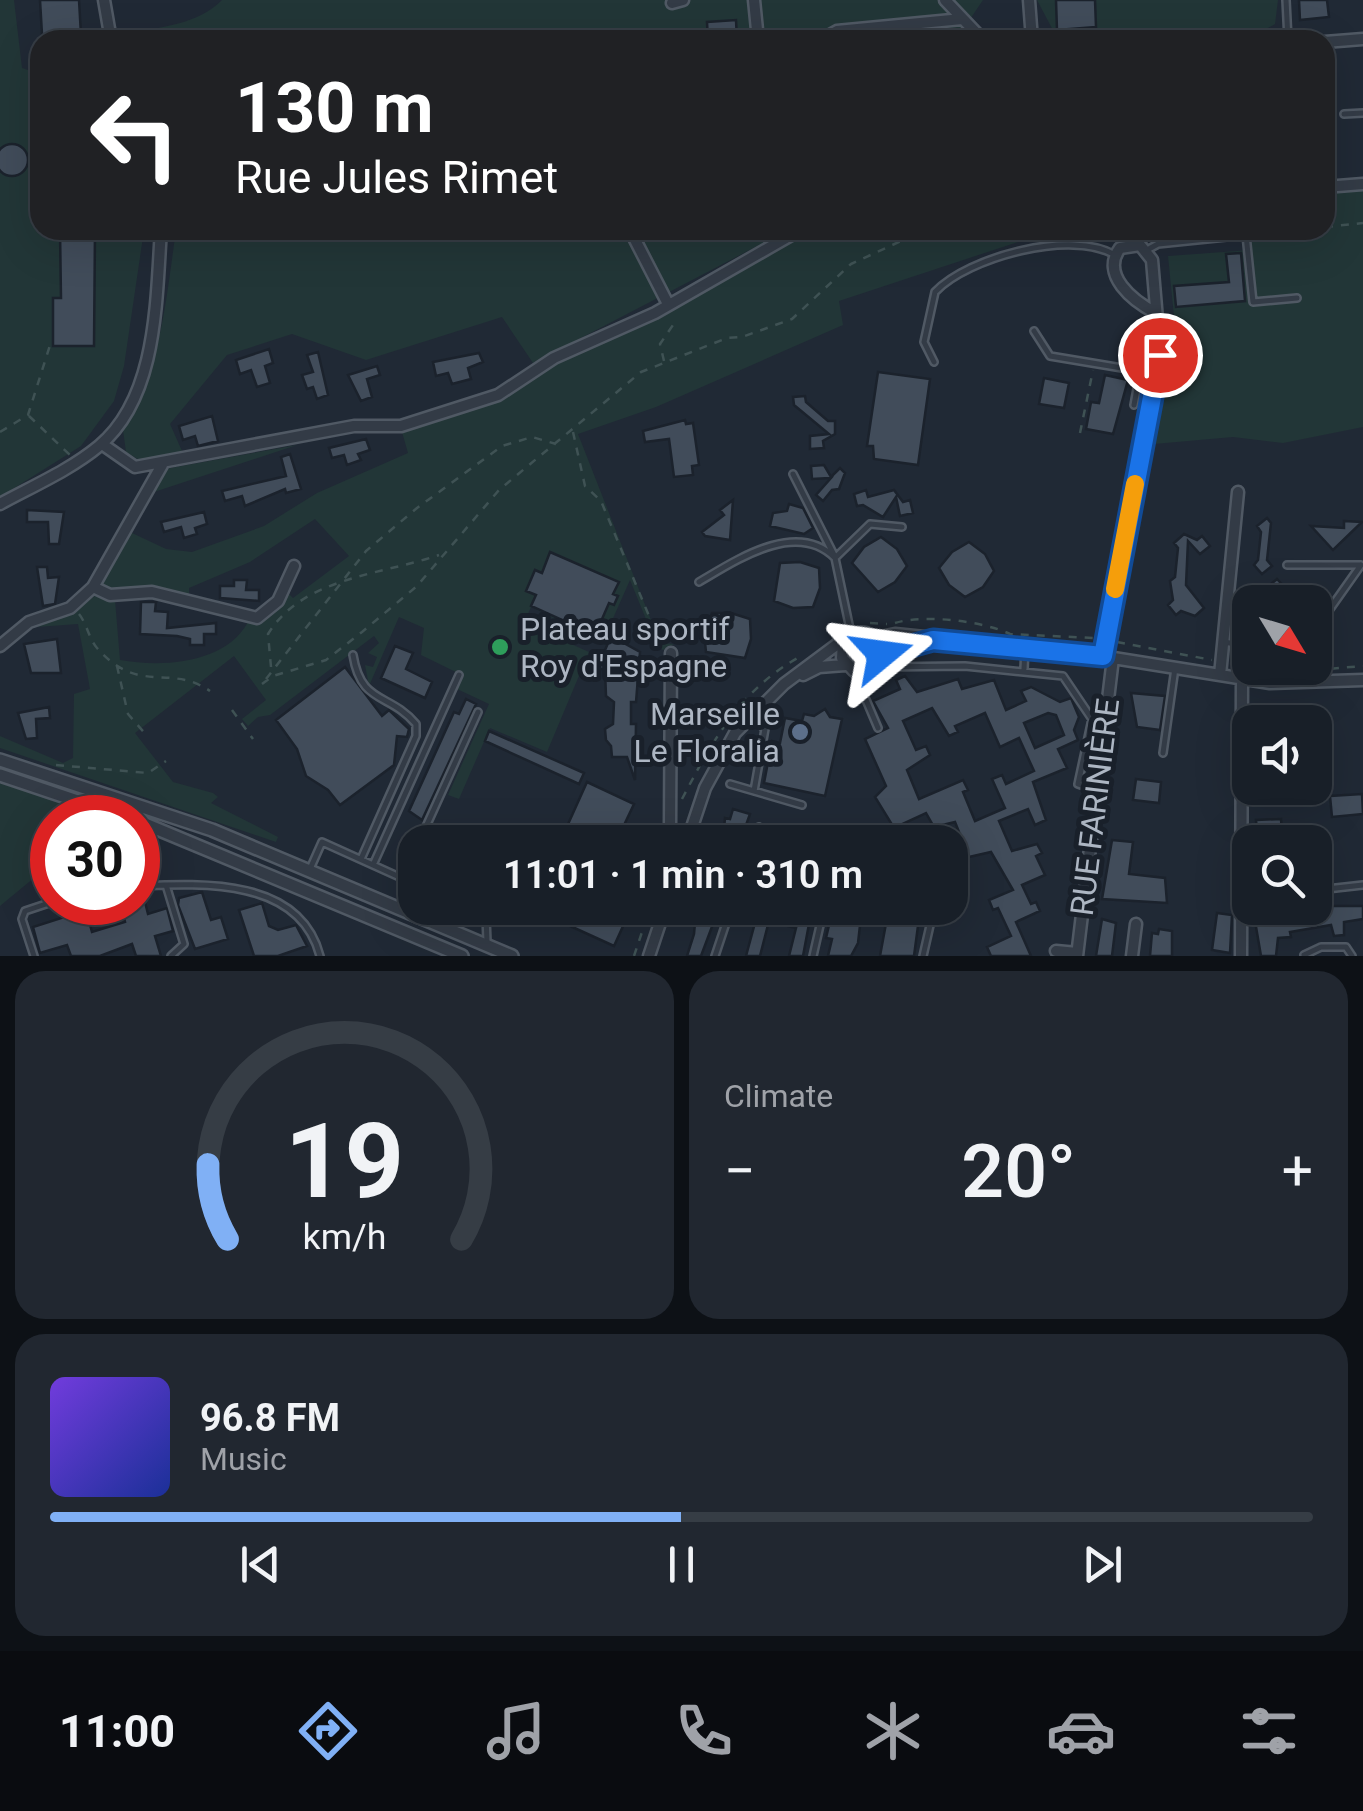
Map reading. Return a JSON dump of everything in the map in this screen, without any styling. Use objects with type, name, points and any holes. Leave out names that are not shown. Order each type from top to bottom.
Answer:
[{"type":"street","points":[[104,0],[109,30]]},
{"type":"street","points":[[754,0],[757,30]]},
{"type":"street","points":[[945,0],[973,30]]},
{"type":"street","points":[[1029,0],[1031,30]]},
{"type":"street","points":[[856,30],[962,19]]},
{"type":"street","points":[[1335,41],[1363,39]]},
{"type":"street","points":[[1335,186],[1363,184]]},
{"type":"street","points":[[0,504],[102,444],[134,396],[146,364],[160,240]]},
{"type":"street","points":[[636,240],[672,302]]},
{"type":"street","points":[[102,444],[135,467],[354,426],[402,426],[498,395],[554,358],[615,333],[782,240]]},
{"type":"street","points":[[1147,250],[1131,244],[1114,255],[1113,274],[1140,304],[1156,312]]},
{"type":"street","name":"RUE FARINIÈRE","points":[[1077,955],[1098,791],[1108,657],[1158,368],[1152,260],[1147,250]]},
{"type":"street","points":[[0,646],[29,622],[70,608],[93,587],[162,464]]},
{"type":"street","points":[[1220,676],[1238,492]]},
{"type":"street","points":[[93,587],[110,594],[152,592],[257,618],[278,600],[294,566]]},
{"type":"street","points":[[693,825],[719,758],[750,715],[784,684],[847,638],[864,631],[876,638],[882,654]]},
{"type":"street","points":[[876,638],[896,634],[1108,657],[1232,678]]},
{"type":"street","points":[[847,638],[850,668]]},
{"type":"street","points":[[784,684],[819,667],[874,668],[882,654],[933,640]]},
{"type":"street","points":[[670,825],[672,653]]},
{"type":"street","points":[[1332,682],[1363,680]]},
{"type":"street","points":[[1242,685],[1245,825]]},
{"type":"street","points":[[0,760],[310,869],[512,956]]},
{"type":"street","points":[[0,775],[60,795]]},
{"type":"street","points":[[160,830],[462,956]]},
{"type":"street","points":[[231,857],[232,845],[239,842]]},
{"type":"street","points":[[1132,956],[1136,924]]},
{"type":"street","points":[[649,956],[659,925]]},
{"type":"street","points":[[1241,956],[1243,925]]},
{"type":"street","points":[[1056,951],[1077,955]]},
{"type":"lane","points":[[1286,0],[1288,30]]},
{"type":"lane","points":[[1344,114],[1363,114]]},
{"type":"lane","points":[[1147,250],[1158,244],[1197,240]]},
{"type":"lane","points":[[1247,240],[1253,302],[1298,298]]},
{"type":"lane","points":[[934,362],[924,342],[935,292],[972,266],[1022,249],[1101,250],[1114,255]]},
{"type":"lane","points":[[1034,330],[1050,356],[1140,371]]},
{"type":"lane","points":[[1134,405],[1147,335],[1158,334]]},
{"type":"lane","points":[[793,474],[832,544],[847,638]]},
{"type":"lane","points":[[835,558],[870,524],[902,527]]},
{"type":"lane","points":[[698,582],[776,544],[814,546],[835,558]]},
{"type":"lane","points":[[1287,566],[1362,565]]},
{"type":"lane","points":[[1332,606],[1362,565]]},
{"type":"lane","points":[[1223,642],[1232,643]]},
{"type":"lane","points":[[1024,669],[1025,648]]},
{"type":"lane","points":[[353,655],[361,684],[377,702],[396,705],[416,724],[416,736],[360,860]]},
{"type":"lane","points":[[874,668],[896,664],[1024,669],[1063,676],[1082,698],[1092,719],[1089,743],[1076,778],[1084,789],[1098,791]]},
{"type":"lane","points":[[850,668],[878,728]]},
{"type":"lane","points":[[1163,753],[1175,668]]},
{"type":"lane","points":[[374,865],[458,675]]},
{"type":"lane","points":[[427,825],[478,712]]},
{"type":"lane","points":[[750,715],[765,729],[766,744],[754,791]]},
{"type":"lane","points":[[730,784],[802,805]]},
{"type":"lane","points":[[310,869],[322,842],[398,876]]},
{"type":"lane","points":[[160,885],[198,882],[266,896],[300,915],[311,927],[320,956]]},
{"type":"lane","points":[[166,885],[184,944],[170,956]]},
{"type":"lane","points":[[1332,888],[1363,885]]},
{"type":"lane","points":[[30,909],[22,918],[34,956]]},
{"type":"lane","points":[[487,925],[488,945]]},
{"type":"lane","points":[[715,956],[726,925]]},
{"type":"lane","points":[[813,956],[820,925]]},
{"type":"lane","points":[[923,956],[930,925]]},
{"type":"lane","points":[[1304,955],[1322,946],[1346,947],[1352,956]]},
{"type":"path","points":[[1335,226],[1363,223]]},
{"type":"path","points":[[262,684],[273,676],[326,660],[417,586],[498,490],[641,372],[792,319],[851,264],[903,240]]},
{"type":"path","points":[[664,362],[660,344],[673,325],[668,312],[679,306],[672,302]]},
{"type":"path","points":[[0,432],[28,414],[51,342]]},
{"type":"path","points":[[1080,434],[1094,364]]},
{"type":"path","points":[[28,414],[74,463]]},
{"type":"path","points":[[572,431],[585,486],[601,501],[658,644],[672,653]]},
{"type":"path","points":[[256,691],[366,550],[502,446],[532,438],[556,444]]},
{"type":"path","points":[[271,668],[268,634],[276,620],[339,582],[442,554]]},
{"type":"path","points":[[70,608],[88,626],[94,646],[116,664],[151,680],[180,676],[210,691]]},
{"type":"path","points":[[869,623],[918,620],[998,628],[1010,634],[1098,639]]},
{"type":"path","points":[[1114,642],[1232,664]]},
{"type":"path","points":[[116,664],[128,714],[148,737]]},
{"type":"path","points":[[1332,668],[1363,666]]},
{"type":"path","points":[[232,710],[253,739]]},
{"type":"path","points":[[41,773],[58,764],[148,774],[166,761]]},
{"type":"path","points":[[634,956],[644,925]]},
{"type":"green space","points":[[0,0],[14,0],[22,68],[30,71],[30,240],[143,240],[124,366],[114,401],[81,446],[0,497]]},
{"type":"green space","points":[[222,0],[983,0],[963,30],[141,30],[191,20]]},
{"type":"green space","points":[[1037,0],[1278,0],[1275,24],[1262,30],[1053,30]]},
{"type":"green space","points":[[1363,189],[1363,427],[1283,443],[1233,437],[1154,444],[1170,358],[1178,357],[1168,256],[1251,250],[1251,240],[1335,240],[1335,191]]},
{"type":"green space","points":[[175,240],[769,240],[533,363],[502,317],[366,360],[292,334],[227,355],[170,424],[182,451],[141,461],[126,452],[123,430],[146,383],[165,308]]},
{"type":"green space","points":[[791,240],[1024,240],[839,301],[843,325],[656,407],[578,434],[660,643],[674,644],[663,650],[657,646],[630,580],[602,643],[531,607],[524,623],[589,652],[547,752],[490,728],[459,799],[448,795],[489,704],[457,689],[464,676],[421,655],[424,628],[399,617],[369,686],[365,665],[373,667],[377,657],[368,653],[379,643],[374,636],[270,715],[258,717],[248,726],[242,719],[266,700],[234,656],[135,733],[173,782],[213,793],[218,797],[211,803],[278,837],[276,842],[160,802],[160,795],[138,795],[0,748],[0,736],[63,763],[73,758],[74,694],[90,689],[78,624],[37,627],[51,619],[95,596],[115,600],[120,660],[155,663],[192,659],[225,646],[248,622],[267,617],[287,592],[293,598],[349,556],[315,519],[250,562],[189,588],[189,598],[108,592],[100,585],[130,532],[166,549],[192,552],[264,526],[317,493],[408,453],[402,432],[480,404],[571,354],[645,322]]},
{"type":"green space","points":[[297,445],[154,492],[165,469]]},
{"type":"green space","points":[[0,783],[37,795],[30,795],[30,881],[0,906]]},
{"type":"building","points":[[40,0],[79,0],[81,30],[42,30]]},
{"type":"building","points":[[1056,0],[1095,0],[1096,27],[1057,30]]},
{"type":"building","points":[[1299,0],[1327,0],[1329,17],[1300,20]]},
{"type":"building","points":[[736,20],[736,30],[707,30],[707,22]]},
{"type":"building","points":[[6,146],[18,146],[26,154],[26,166],[18,174],[6,174],[-1,168],[-1,152]]},
{"type":"building","points":[[60,240],[95,240],[94,346],[53,346],[53,298],[61,298]]},
{"type":"building","points":[[1241,253],[1245,301],[1176,307],[1174,286],[1229,282],[1226,254]]},
{"type":"building","points":[[269,349],[273,363],[265,366],[270,383],[257,387],[251,370],[240,374],[236,360]]},
{"type":"building","points":[[318,352],[328,395],[317,399],[313,387],[307,389],[302,375],[313,372],[307,355]]},
{"type":"building","points":[[479,353],[483,362],[468,368],[471,379],[452,384],[448,373],[436,376],[433,362]]},
{"type":"building","points":[[377,366],[380,375],[367,379],[372,397],[361,401],[348,375]]},
{"type":"building","points":[[878,372],[930,379],[918,465],[874,459],[873,446],[867,446]]},
{"type":"building","points":[[1105,375],[1128,380],[1113,434],[1086,429],[1091,402],[1099,403]]},
{"type":"building","points":[[1044,378],[1069,383],[1064,408],[1039,404]]},
{"type":"building","points":[[805,396],[806,402],[828,421],[835,421],[835,434],[823,441],[824,448],[810,449],[810,436],[829,434],[794,405],[793,397]]},
{"type":"building","points":[[212,416],[218,441],[198,446],[195,436],[183,440],[179,426]]},
{"type":"building","points":[[685,420],[686,424],[693,423],[699,465],[692,466],[693,475],[674,477],[669,439],[645,442],[643,431]]},
{"type":"building","points":[[366,439],[370,450],[358,454],[361,460],[347,465],[344,455],[332,458],[329,448]]},
{"type":"building","points":[[290,454],[301,489],[286,493],[285,489],[245,506],[242,496],[225,501],[222,491],[286,476],[281,457]]},
{"type":"building","points":[[824,465],[831,477],[840,468],[845,473],[839,489],[832,490],[823,501],[816,495],[831,478],[812,479],[811,466]]},
{"type":"building","points":[[866,490],[868,497],[894,490],[903,502],[910,500],[913,513],[900,516],[896,497],[883,517],[863,505],[857,506],[854,494]]},
{"type":"building","points":[[733,500],[730,540],[705,536],[702,532],[724,515],[720,510]]},
{"type":"building","points":[[789,504],[803,508],[813,528],[804,534],[770,526],[773,513],[787,511]]},
{"type":"building","points":[[27,510],[64,512],[59,544],[49,544],[48,522],[27,522]]},
{"type":"building","points":[[204,512],[207,524],[195,528],[197,534],[184,538],[181,527],[164,532],[161,522]]},
{"type":"building","points":[[1267,518],[1271,523],[1267,560],[1272,566],[1262,574],[1254,565],[1261,532],[1257,526]]},
{"type":"building","points":[[1344,521],[1362,522],[1333,550],[1311,526],[1344,528]]},
{"type":"building","points":[[1184,534],[1197,540],[1202,536],[1210,546],[1200,554],[1188,541],[1186,585],[1204,608],[1195,616],[1181,611],[1176,615],[1168,605],[1173,600],[1170,581],[1175,577],[1178,548],[1174,543]]},
{"type":"building","points":[[881,537],[897,549],[907,566],[895,582],[878,592],[852,563],[864,547]]},
{"type":"building","points":[[969,542],[985,554],[994,571],[983,587],[965,597],[949,585],[939,568],[952,552]]},
{"type":"building","points":[[550,552],[619,582],[613,594],[618,596],[614,605],[609,603],[595,635],[531,606],[536,595],[526,591],[535,570],[542,573]]},
{"type":"building","points":[[800,562],[819,568],[820,588],[813,607],[793,608],[774,601],[780,563]]},
{"type":"building","points":[[37,567],[47,567],[48,578],[59,577],[55,604],[43,606]]},
{"type":"building","points":[[234,580],[247,580],[246,590],[259,590],[259,601],[220,598],[220,586],[234,586]]},
{"type":"building","points":[[141,602],[156,602],[155,611],[168,612],[167,628],[216,623],[216,634],[204,634],[204,645],[190,645],[190,639],[177,636],[140,634]]},
{"type":"building","points":[[712,613],[750,619],[751,639],[745,658],[706,652],[704,632]]},
{"type":"building","points":[[611,636],[640,652],[636,702],[631,702],[631,724],[636,724],[635,780],[627,757],[612,757],[606,740],[605,729],[613,724],[614,702],[606,696],[605,669],[597,669]]},
{"type":"building","points":[[57,639],[61,673],[31,673],[24,644]]},
{"type":"building","points":[[395,646],[413,653],[406,669],[432,682],[425,698],[381,678]]},
{"type":"building","points":[[345,667],[382,716],[389,710],[409,729],[407,737],[397,736],[394,765],[340,805],[328,790],[306,776],[297,749],[276,720]]},
{"type":"building","points":[[905,676],[917,692],[958,679],[962,689],[994,680],[1006,710],[1026,701],[1021,691],[1031,687],[1060,702],[1071,698],[1079,717],[1074,730],[1078,740],[1058,749],[1067,768],[1033,782],[1046,820],[1035,825],[1028,809],[999,821],[1012,851],[1037,844],[1042,853],[1036,856],[1045,875],[1022,885],[1031,904],[1036,902],[1040,911],[1016,922],[1031,956],[991,956],[987,947],[1011,936],[998,908],[993,910],[989,900],[1013,890],[991,852],[969,857],[968,825],[933,825],[926,813],[892,825],[875,797],[886,786],[865,739],[888,728],[873,701],[900,689],[896,680]],"holes":[[[932,708],[949,736],[958,732],[955,726],[985,713],[1000,747],[1019,738],[1034,771],[1006,784],[1002,775],[992,779],[1005,808],[975,821],[963,792],[968,790],[963,780],[919,799],[907,770],[930,755],[926,746],[916,750],[903,721]],[[1048,713],[1056,715],[1064,735],[1035,748],[1024,723]]]},
{"type":"building","points":[[1131,693],[1165,696],[1160,730],[1137,727]]},
{"type":"building","points":[[466,699],[476,704],[422,820],[409,811],[454,712],[459,714]]},
{"type":"building","points":[[49,707],[50,718],[36,719],[37,738],[26,739],[18,713]]},
{"type":"building","points":[[825,709],[830,717],[842,719],[825,796],[764,783],[772,741],[780,743],[785,718],[802,721],[804,714],[814,716]]},
{"type":"building","points":[[489,731],[584,773],[579,784],[485,741]]},
{"type":"building","points":[[1136,779],[1161,782],[1159,803],[1133,800]]},
{"type":"building","points":[[587,782],[634,804],[624,825],[568,825]]},
{"type":"building","points":[[1362,794],[1363,814],[1332,817],[1332,796]]},
{"type":"building","points":[[733,809],[750,814],[746,825],[724,825],[725,818],[730,819]]},
{"type":"building","points":[[1281,819],[1281,825],[1256,825],[1256,820]]},
{"type":"building","points":[[1112,840],[1133,842],[1129,874],[1165,878],[1167,903],[1102,899]]},
{"type":"building","points":[[202,892],[211,920],[221,917],[228,939],[195,949],[178,905],[179,898]]},
{"type":"building","points":[[262,903],[269,926],[278,930],[296,925],[307,946],[278,956],[254,956],[239,910]]},
{"type":"building","points":[[1332,906],[1363,906],[1363,919],[1344,922],[1344,935],[1334,936]]},
{"type":"building","points":[[167,908],[173,931],[155,936],[161,956],[136,956],[132,944],[100,956],[71,956],[67,945],[40,953],[33,927],[90,925],[92,932],[115,925],[160,925],[160,910]]},
{"type":"building","points":[[1217,913],[1232,915],[1230,953],[1212,950]]},
{"type":"building","points":[[1102,919],[1116,923],[1112,956],[1096,956]]},
{"type":"building","points":[[568,925],[624,925],[614,946]]},
{"type":"building","points":[[695,925],[713,925],[701,956],[687,956]]},
{"type":"building","points":[[754,925],[768,925],[760,956],[746,956]]},
{"type":"building","points":[[809,925],[803,956],[789,956],[796,928],[788,926]]},
{"type":"building","points":[[829,925],[860,925],[858,943],[851,956],[828,956],[832,939],[826,938]]},
{"type":"building","points":[[886,925],[918,926],[914,956],[880,956]]},
{"type":"building","points":[[1256,925],[1331,925],[1290,932],[1291,937],[1278,938],[1276,956],[1261,956]]},
{"type":"building","points":[[1159,929],[1172,931],[1172,956],[1150,956],[1152,933],[1158,934]]},
{"type":"slow traffic","points":[[1115,589],[1135,484]]},
{"type":"place","name":"Plateau sportif Roy d'Espagne","points":[[500,647]]},
{"type":"place","name":"Marseille Le Floralia","points":[[800,732]]},
{"type":"route","points":[[882,654],[933,640],[1103,656],[1160,355]]}]
